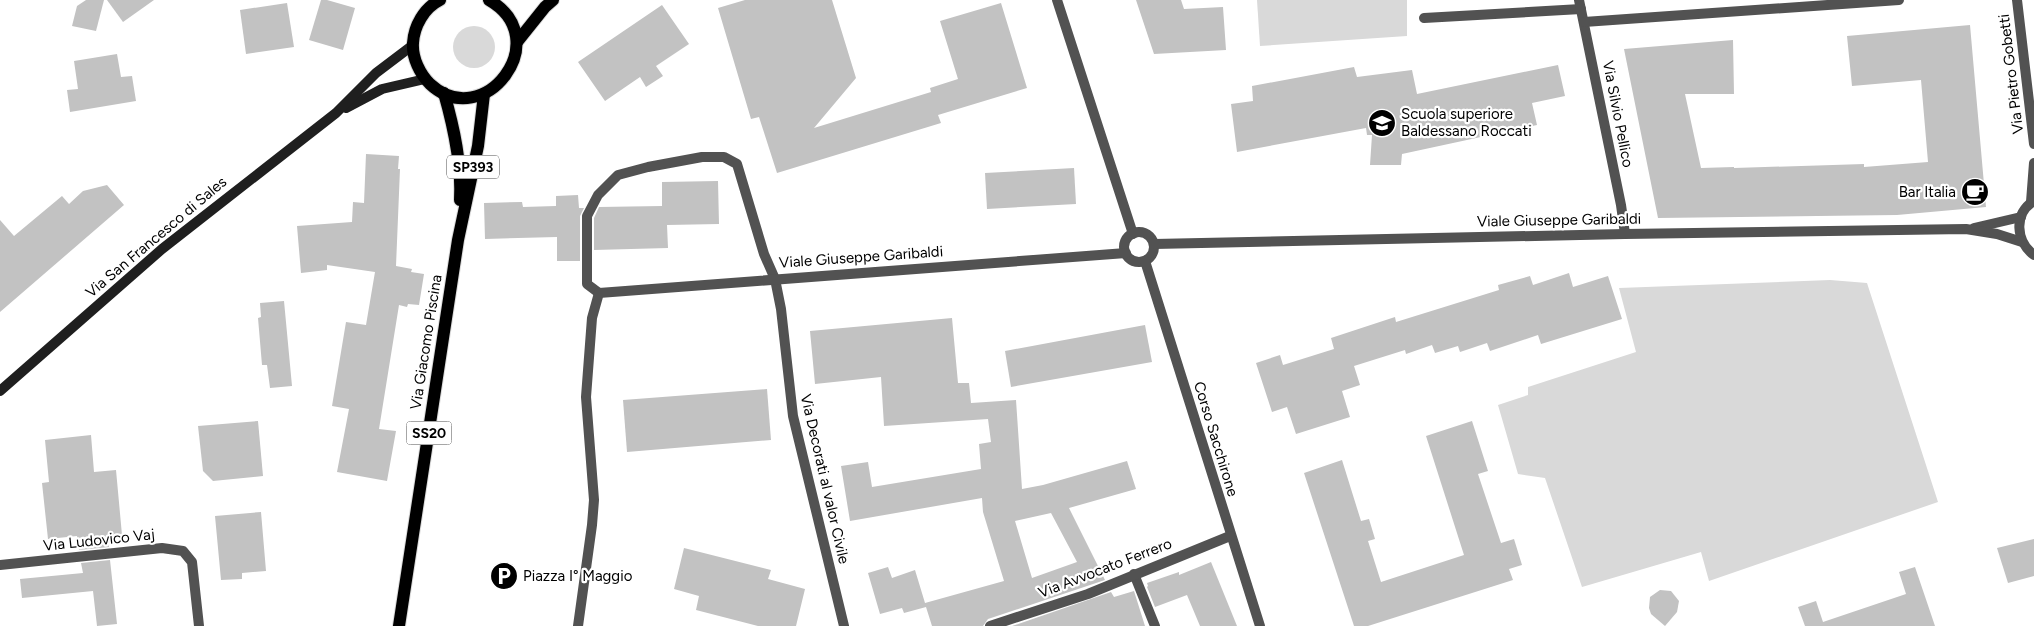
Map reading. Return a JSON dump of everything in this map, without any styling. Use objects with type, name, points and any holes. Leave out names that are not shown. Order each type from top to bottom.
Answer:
[{"type":"main road","points":[[440,0],[424,6],[414,34],[413,46],[416,63],[425,79],[444,93],[464,97],[484,94],[498,85],[509,73],[515,58],[517,42],[514,28],[507,15],[488,0]]},
{"type":"main road","points":[[517,42],[545,7],[553,0]]},
{"type":"main road","points":[[336,113],[376,73],[413,46]]},
{"type":"main road","points":[[336,113],[382,89],[425,79]]},
{"type":"main road","name":"Via Giacomo Piscina","points":[[444,93],[454,126],[461,183],[458,240]]},
{"type":"main road","name":"Via Giacomo Piscina","points":[[399,626],[458,240],[478,146],[484,94]]},
{"type":"main road","name":"Via San Francesco di Sales","points":[[0,391],[162,249],[336,113]]},
{"type":"street","points":[[1057,0],[1133,234]]},
{"type":"street","points":[[1584,22],[1900,0]]},
{"type":"street","name":"Via Pietro Gobetti","points":[[2017,0],[2034,144]]},
{"type":"street","points":[[1424,18],[1580,4]]},
{"type":"street","name":"Via Silvio Pellico","points":[[1580,4],[1621,205],[1625,234]]},
{"type":"street","name":"Via Decorati al valor Civile","points":[[599,294],[587,284],[587,216],[598,195],[618,175],[648,167],[702,157],[724,157],[737,164],[764,254],[775,279],[781,309],[793,416],[844,626]]},
{"type":"street","points":[[2034,163],[2032,202],[2021,217],[2019,234],[2022,242],[2034,255]]},
{"type":"street","name":"Viale Giuseppe Garibaldi","points":[[1966,229],[2021,217]]},
{"type":"street","name":"Viale Giuseppe Garibaldi","points":[[1154,244],[1966,229],[1997,234],[2022,242]]},
{"type":"street","points":[[1138,232],[1148,235],[1154,244],[1154,252],[1145,261],[1131,260],[1126,253],[1126,240],[1138,232]]},
{"type":"street","name":"Viale Giuseppe Garibaldi","points":[[599,294],[1126,253]]},
{"type":"street","name":"Corso Sacchirone","points":[[1145,261],[1230,536],[1260,626]]},
{"type":"street","points":[[578,626],[594,500],[586,398],[592,318],[599,294]]},
{"type":"street","name":"Via Avvocato Ferrero","points":[[990,626],[1088,594],[1230,536]]},
{"type":"street","name":"Via Ludovico Vaj","points":[[0,565],[162,548],[183,550],[192,562],[199,626]]},
{"type":"street","points":[[1134,574],[1155,626]]},
{"type":"shaded area","points":[[1257,0],[1407,0],[1407,36],[1260,46]]},
{"type":"shaded area","points":[[474,26],[489,32],[495,47],[489,62],[474,68],[459,62],[453,47],[459,32]]},
{"type":"shaded area","points":[[1830,280],[1867,283],[1938,502],[1709,581],[1701,552],[1582,587],[1545,478],[1518,474],[1498,405],[1528,395],[1528,387],[1636,352],[1619,288]]},
{"type":"building","points":[[86,0],[104,0],[96,31],[72,26],[77,6]]},
{"type":"building","points":[[107,0],[154,0],[123,22]]},
{"type":"building","points":[[321,0],[355,8],[343,50],[309,40]]},
{"type":"building","points":[[745,0],[832,0],[856,78],[814,128],[931,92],[930,88],[958,79],[940,21],[1001,3],[1027,88],[938,115],[941,123],[777,173],[759,117],[751,119],[718,8]]},
{"type":"building","points":[[1136,0],[1181,0],[1184,9],[1223,7],[1226,50],[1154,54]]},
{"type":"building","points":[[287,3],[294,47],[246,54],[240,10]]},
{"type":"building","points":[[662,5],[689,44],[656,66],[663,76],[646,87],[640,77],[605,101],[578,62]]},
{"type":"building","points":[[1970,25],[1986,207],[1897,215],[1658,218],[1624,49],[1733,40],[1734,94],[1685,94],[1701,168],[1864,164],[1864,167],[1928,162],[1921,80],[1852,86],[1847,36]]},
{"type":"building","points":[[117,54],[121,77],[132,76],[136,101],[70,112],[67,90],[78,89],[74,61]]},
{"type":"building","points":[[1558,65],[1565,96],[1532,103],[1537,125],[1402,154],[1401,165],[1370,165],[1372,135],[1367,135],[1366,128],[1237,152],[1231,104],[1253,101],[1252,86],[1354,67],[1357,77],[1412,70],[1417,94]]},
{"type":"building","points":[[366,154],[399,156],[396,266],[412,269],[411,272],[424,274],[419,305],[408,304],[407,307],[399,305],[379,429],[396,431],[387,481],[337,472],[349,409],[332,406],[346,322],[366,325],[375,272],[327,265],[327,270],[301,273],[297,226],[352,222],[353,202],[364,203]]},
{"type":"building","points":[[1074,168],[1076,204],[987,209],[985,173]]},
{"type":"building","points":[[718,181],[719,224],[667,225],[668,248],[594,250],[594,218],[599,207],[662,206],[662,182]]},
{"type":"building","points":[[107,185],[124,205],[0,312],[0,220],[14,236],[62,196],[69,204],[83,191]]},
{"type":"building","points":[[578,195],[579,208],[584,208],[580,216],[580,261],[557,261],[557,237],[485,239],[484,203],[522,202],[523,207],[556,206],[556,196]]},
{"type":"building","points":[[1569,273],[1573,287],[1608,276],[1622,319],[1541,344],[1538,335],[1490,351],[1487,343],[1460,352],[1458,346],[1435,353],[1432,345],[1406,354],[1405,350],[1354,366],[1360,385],[1342,391],[1350,417],[1296,434],[1287,407],[1272,412],[1256,363],[1280,355],[1283,365],[1334,349],[1331,338],[1395,317],[1396,322],[1499,290],[1498,285],[1530,276],[1533,285]]},
{"type":"building","points":[[284,301],[292,386],[270,388],[267,365],[262,365],[258,318],[261,317],[260,303]]},
{"type":"building","points":[[952,318],[958,383],[969,383],[971,403],[1016,400],[1022,489],[1043,485],[1127,461],[1136,489],[1069,508],[1105,580],[988,619],[983,626],[932,626],[926,607],[904,613],[902,608],[880,614],[868,573],[888,567],[892,578],[915,570],[925,603],[1004,581],[983,512],[982,498],[850,521],[841,466],[868,462],[872,487],[981,469],[979,444],[991,442],[988,419],[884,426],[881,377],[815,384],[810,331]],"holes":[[[1051,513],[1077,562],[1032,578],[1015,521]]]},
{"type":"building","points":[[1145,325],[1152,362],[1011,387],[1005,351]]},
{"type":"building","points":[[767,389],[771,440],[627,452],[623,400]]},
{"type":"building","points":[[258,421],[263,476],[213,481],[203,471],[198,426]]},
{"type":"building","points":[[1472,421],[1488,471],[1478,474],[1501,543],[1514,539],[1522,565],[1509,569],[1513,580],[1368,626],[1354,626],[1304,473],[1342,460],[1361,521],[1369,519],[1375,539],[1368,541],[1381,582],[1464,555],[1426,436]]},
{"type":"building","points":[[91,435],[94,472],[116,470],[122,535],[108,537],[109,547],[79,550],[77,536],[48,539],[42,483],[49,482],[45,440]]},
{"type":"building","points":[[261,512],[266,571],[242,573],[242,579],[221,580],[215,516]]},
{"type":"building","points":[[2034,539],[2034,576],[2008,583],[1997,548]]},
{"type":"building","points":[[684,548],[771,570],[768,579],[805,589],[796,626],[758,626],[696,610],[699,596],[674,589]]},
{"type":"building","points":[[110,560],[117,624],[97,626],[93,591],[22,598],[20,579],[83,573],[81,563]]},
{"type":"building","points":[[1211,562],[1237,626],[1200,626],[1187,595],[1155,607],[1147,583],[1179,572],[1179,575]]},
{"type":"building","points":[[1915,567],[1935,626],[1805,626],[1798,607],[1816,601],[1823,622],[1906,594],[1899,572]]},
{"type":"building","points":[[1660,590],[1671,591],[1679,601],[1677,612],[1665,626],[1651,614],[1649,608],[1650,597]]},
{"type":"building","points":[[1134,591],[1145,626],[1012,626],[1111,592],[1114,597]]},
{"type":"place","name":"Scuola superiore Baldessano Roccati","points":[[1382,123]]},
{"type":"place","name":"Bar Italia","points":[[1975,192]]},
{"type":"place","name":"Piazza I° Maggio","points":[[504,576]]}]
